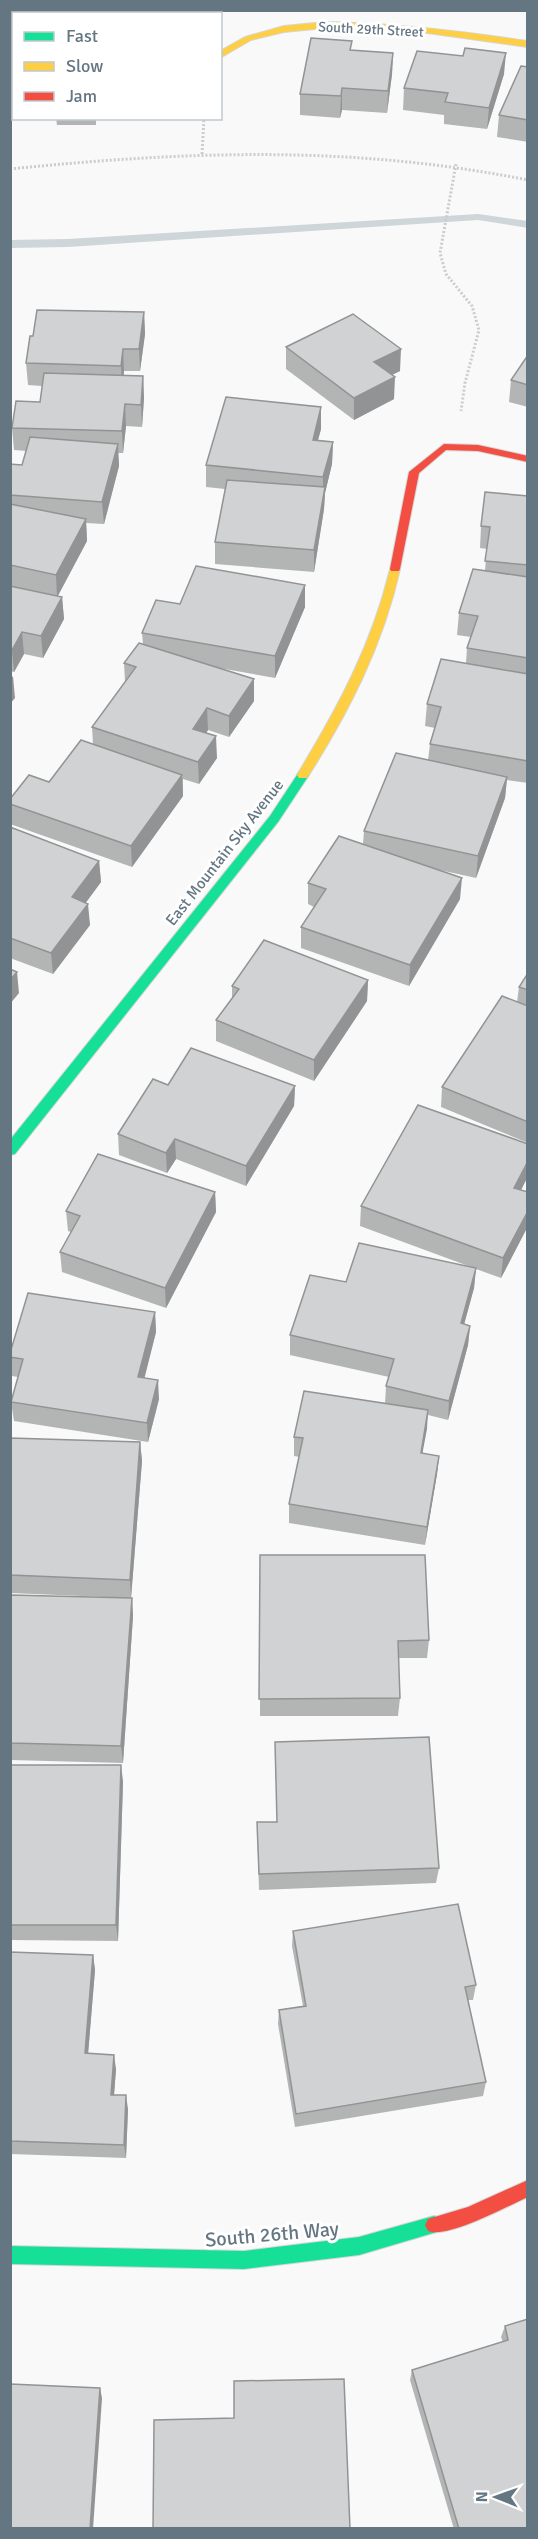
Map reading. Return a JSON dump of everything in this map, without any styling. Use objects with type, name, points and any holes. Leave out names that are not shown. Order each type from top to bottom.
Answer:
[{"type":"street","name":"South 29th Street","points":[[222,53],[237,41],[271,29],[300,26],[402,30],[528,44]]},
{"type":"street","points":[[444,447],[478,448],[528,459]]},
{"type":"street","name":"East Mountain Sky Avenue","points":[[10,1150],[77,1063],[274,819],[314,759],[365,663],[381,624],[393,579],[414,472],[444,447]]},
{"type":"street","name":"South 26th Way","points":[[10,2255],[244,2260],[348,2247],[470,2215],[528,2188]]},
{"type":"path","points":[[202,154],[204,120]]},
{"type":"path","points":[[10,169],[122,158],[202,154],[344,156],[456,165],[528,180]]},
{"type":"path","points":[[444,447],[461,419],[466,376],[480,334],[477,316],[471,304],[443,274],[440,253],[456,165]]},
{"type":"building","points":[[52,10],[129,10],[127,12],[50,12]]},
{"type":"building","points":[[311,38],[352,41],[350,50],[393,53],[388,91],[342,88],[341,96],[300,94]]},
{"type":"building","points":[[465,48],[506,53],[489,108],[445,102],[448,93],[404,88],[417,51],[463,56]]},
{"type":"building","points":[[521,66],[528,67],[528,120],[499,115]]},
{"type":"building","points":[[10,67],[12,68],[12,95],[10,95]]},
{"type":"building","points":[[37,310],[144,312],[139,349],[123,349],[121,366],[26,363]]},
{"type":"building","points":[[353,314],[401,349],[374,362],[395,377],[354,398],[286,347]]},
{"type":"building","points":[[528,355],[528,385],[511,380]]},
{"type":"building","points":[[44,373],[143,376],[141,405],[125,404],[122,431],[12,428],[16,401],[40,402]]},
{"type":"building","points":[[226,397],[321,407],[313,440],[333,442],[323,477],[206,465]]},
{"type":"building","points":[[30,437],[118,444],[102,502],[10,495],[10,464],[22,465]]},
{"type":"building","points":[[227,480],[325,487],[314,550],[215,542]]},
{"type":"building","points":[[485,492],[528,496],[528,565],[485,561],[490,527],[481,526]]},
{"type":"building","points":[[10,504],[86,519],[56,575],[10,565]]},
{"type":"building","points":[[196,566],[305,585],[275,656],[142,633],[156,600],[180,604]]},
{"type":"building","points":[[473,569],[528,577],[528,658],[467,648],[478,616],[459,613]]},
{"type":"building","points":[[10,586],[62,597],[41,636],[22,632],[12,650],[10,650]]},
{"type":"building","points":[[139,643],[254,679],[229,716],[207,708],[193,729],[216,736],[198,762],[92,727],[136,667],[124,663]]},
{"type":"building","points":[[441,659],[528,674],[528,761],[430,744],[441,707],[427,704]]},
{"type":"building","points":[[81,740],[182,775],[131,846],[10,804],[10,799],[29,775],[49,782]]},
{"type":"building","points":[[396,753],[507,777],[478,856],[364,831]]},
{"type":"building","points":[[10,827],[99,861],[72,897],[88,904],[51,953],[10,938]]},
{"type":"building","points":[[339,836],[462,878],[410,965],[301,927],[326,889],[308,883]]},
{"type":"building","points":[[264,940],[368,980],[314,1060],[216,1020],[239,989],[232,986]]},
{"type":"building","points":[[10,969],[17,972],[10,980]]},
{"type":"building","points":[[528,973],[528,990],[519,987]]},
{"type":"building","points":[[502,996],[528,1006],[528,1122],[442,1087]]},
{"type":"building","points":[[191,1048],[295,1086],[246,1166],[175,1139],[166,1153],[118,1134],[153,1079],[168,1085]]},
{"type":"building","points":[[418,1105],[528,1144],[528,1161],[514,1188],[528,1192],[528,1211],[503,1258],[361,1206]]},
{"type":"building","points":[[98,1154],[215,1192],[165,1288],[60,1252],[80,1216],[66,1211]]},
{"type":"building","points":[[359,1243],[476,1268],[461,1323],[470,1326],[449,1401],[386,1386],[394,1359],[290,1335],[310,1275],[346,1282]]},
{"type":"building","points":[[28,1293],[155,1312],[138,1377],[158,1380],[147,1423],[11,1402],[23,1359],[10,1357],[10,1353]]},
{"type":"building","points":[[304,1391],[428,1410],[421,1453],[439,1456],[427,1527],[289,1504],[303,1438],[294,1437]]},
{"type":"building","points":[[10,1438],[140,1442],[130,1580],[10,1575]]},
{"type":"building","points":[[260,1555],[425,1555],[429,1640],[398,1641],[400,1698],[259,1699]]},
{"type":"building","points":[[10,1595],[132,1598],[121,1746],[10,1743]]},
{"type":"building","points":[[429,1737],[439,1868],[259,1874],[257,1822],[277,1822],[275,1742]]},
{"type":"building","points":[[10,1765],[121,1765],[116,1925],[10,1925]]},
{"type":"building","points":[[458,1904],[476,1985],[465,1987],[486,2082],[296,2114],[279,2010],[306,2006],[293,1931]]},
{"type":"building","points":[[10,1952],[93,1955],[85,2053],[114,2055],[111,2095],[126,2095],[124,2145],[10,2141]]},
{"type":"building","points":[[528,2319],[528,2529],[459,2529],[412,2370],[508,2340],[505,2326]]},
{"type":"building","points":[[344,2379],[350,2529],[153,2529],[154,2420],[234,2418],[234,2381]]},
{"type":"building","points":[[10,2384],[100,2388],[90,2529],[10,2529]]},
{"type":"waterway","points":[[10,244],[68,243],[478,217],[528,225]]},
{"type":"traffic: fast","points":[[10,1150],[274,819],[303,775]]},
{"type":"traffic: fast","points":[[10,2255],[244,2260],[359,2246],[434,2225]]},
{"type":"traffic: slow","points":[[222,54],[248,39],[284,29],[325,25],[413,28],[528,44]]},
{"type":"traffic: slow","points":[[303,775],[333,727],[371,650],[389,596],[395,569]]},
{"type":"traffic: jam","points":[[395,569],[414,472],[444,447],[478,448],[528,459]]},
{"type":"traffic: jam","points":[[434,2225],[470,2215],[528,2188]]}]
